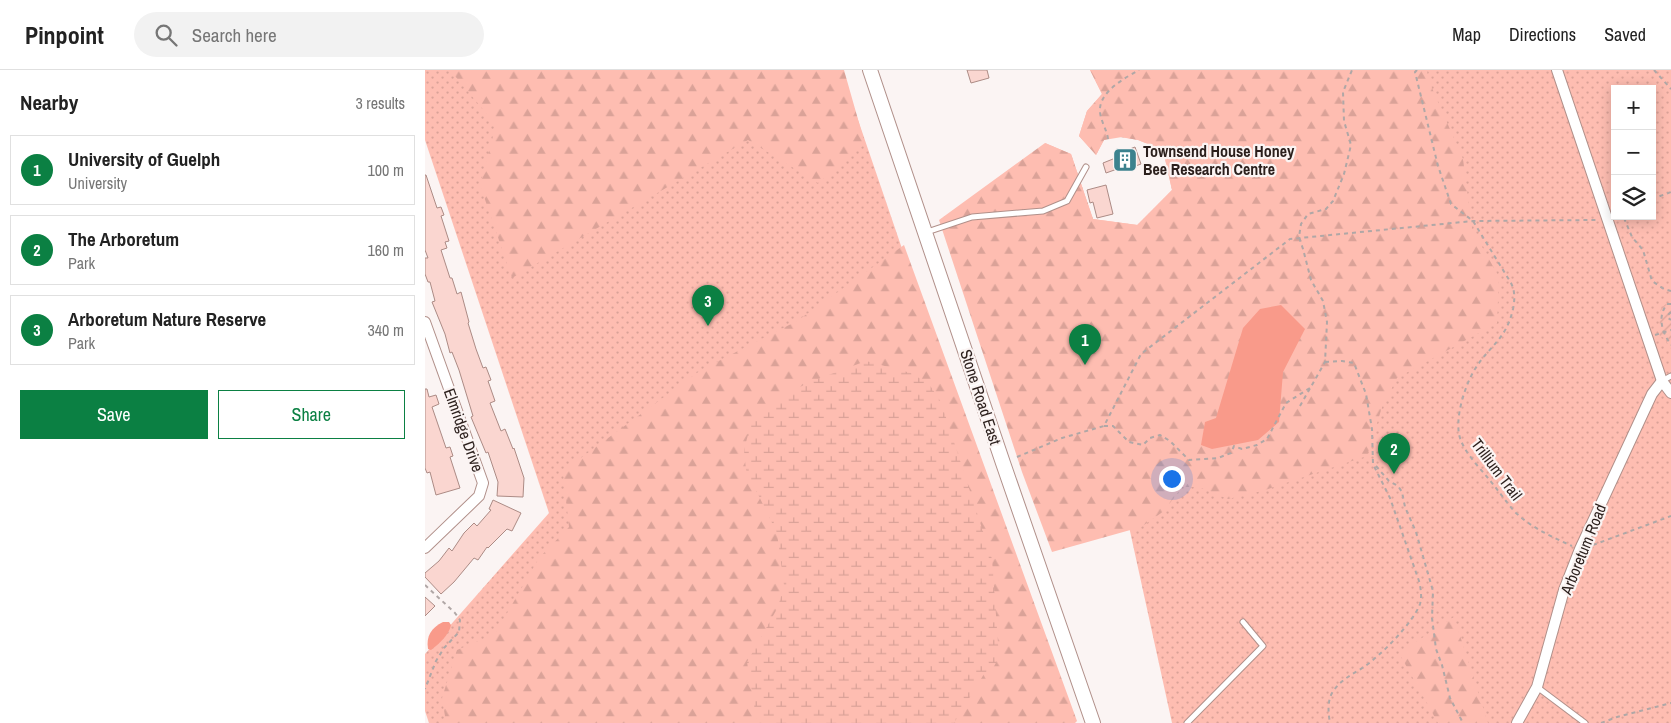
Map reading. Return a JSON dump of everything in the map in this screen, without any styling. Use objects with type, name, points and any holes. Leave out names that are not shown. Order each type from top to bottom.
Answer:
[{"type":"main road","name":"Stone Road East","points":[[870,70],[1093,723]]},
{"type":"street","points":[[1557,70],[1657,362],[1667,379],[1671,393]]},
{"type":"street","name":"Elmridge Drive","points":[[425,322],[483,483],[479,496],[425,548]]},
{"type":"street","name":"Arboretum Road","points":[[1517,723],[1537,687],[1565,590],[1579,550],[1652,394],[1667,379]]},
{"type":"lane","points":[[926,233],[971,217],[1043,211],[1067,201],[1086,167]]},
{"type":"lane","points":[[1187,723],[1263,646],[1243,622]]},
{"type":"lane","points":[[1537,687],[1585,723]]},
{"type":"path","points":[[1108,139],[1100,108],[1105,96],[1114,85],[1139,70]]},
{"type":"path","points":[[1300,406],[1325,362],[1327,322],[1323,301],[1311,280],[1299,237],[1301,224],[1308,214],[1326,208],[1333,201],[1343,174],[1351,145],[1344,121],[1343,92],[1352,70]]},
{"type":"path","name":"Trillium Trail","points":[[1417,70],[1415,72],[1438,166],[1451,204],[1473,221],[1511,283],[1515,297],[1509,324],[1505,332],[1476,367],[1469,384],[1458,421],[1460,439],[1476,464],[1516,512],[1544,533],[1579,550]]},
{"type":"path","points":[[1654,70],[1671,89]]},
{"type":"path","points":[[1656,198],[1671,192]]},
{"type":"path","points":[[1104,426],[1141,354],[1290,239],[1473,221],[1607,220]]},
{"type":"path","points":[[1625,220],[1632,237],[1643,250],[1652,281],[1663,289],[1671,290]]},
{"type":"path","points":[[1671,304],[1667,304],[1660,320],[1671,345]]},
{"type":"path","points":[[1662,312],[1668,315],[1668,318],[1671,320]]},
{"type":"path","points":[[1668,315],[1671,312]]},
{"type":"path","points":[[1649,337],[1671,330]]},
{"type":"path","points":[[1325,362],[1342,361],[1354,363],[1366,394],[1372,429],[1373,464],[1390,498],[1421,592],[1420,603],[1411,621],[1382,652],[1363,667],[1343,679],[1333,690],[1329,701],[1330,723]]},
{"type":"path","points":[[1017,457],[1062,438],[1104,426],[1113,426],[1129,442],[1143,445],[1150,438],[1160,435],[1170,441],[1189,460],[1218,458],[1231,453],[1234,446],[1242,449],[1257,445],[1267,439],[1286,403],[1311,387]]},
{"type":"path","points":[[1373,464],[1398,486],[1402,492],[1405,507],[1416,532],[1433,591],[1432,618],[1436,649],[1450,698],[1463,723]]},
{"type":"path","points":[[1579,550],[1671,516]]},
{"type":"path","points":[[425,585],[460,620],[459,632],[436,660],[425,689]]},
{"type":"path","points":[[1601,723],[1671,702]]},
{"type":"green space","points":[[425,70],[841,70],[1064,723],[429,723],[425,711],[425,654],[549,513],[425,140]]},
{"type":"green space","points":[[450,70],[844,70],[865,144],[818,183],[748,140],[512,278],[480,185],[496,125]]},
{"type":"green space","points":[[1090,70],[1671,70],[1671,723],[1172,723],[1045,143],[1071,154],[1093,219],[1137,225],[1172,190],[1163,150],[1138,140],[1114,136],[1104,140],[1096,155],[1079,136],[1087,111],[1102,94]]},
{"type":"green space","points":[[1090,70],[1427,70],[1428,79],[1463,159],[1472,229],[1499,277],[1497,323],[1397,378],[1382,407],[1367,456],[1262,491],[1228,499],[1199,487],[1182,487],[1164,511],[1141,527],[1052,552],[1022,472],[939,220],[1045,143],[1071,154],[1093,219],[1138,225],[1172,190],[1163,150],[1138,140],[1122,137],[1104,140],[1096,155],[1079,136],[1087,111],[1102,94]]},
{"type":"green space","points":[[904,245],[1077,721],[1075,723],[443,723],[445,716],[442,698],[457,650],[495,634],[539,558],[569,527],[563,471],[701,370],[797,321]]},
{"type":"green space","points":[[1671,302],[1671,349],[1658,331],[1661,327],[1660,312],[1667,303]]},
{"type":"green space","points":[[866,361],[911,373],[929,384],[941,402],[992,559],[999,657],[991,672],[984,674],[954,723],[760,723],[756,717],[747,662],[778,607],[784,585],[777,533],[746,470],[744,450],[751,423],[773,403],[807,383]]},
{"type":"green space","points":[[1454,617],[1488,723],[1438,723],[1399,653]]},
{"type":"shaded area","points":[[1281,305],[1305,329],[1283,372],[1279,422],[1258,440],[1212,449],[1201,445],[1205,422],[1216,418],[1243,328],[1260,309]]},
{"type":"shaded area","points":[[443,622],[449,622],[451,625],[448,632],[434,648],[428,649],[430,633]]},
{"type":"building","points":[[967,70],[987,70],[989,78],[971,83]]},
{"type":"building","name":"Townsend House Honey Bee Research Centre","points":[[1135,147],[1141,164],[1122,171],[1120,168],[1106,173],[1103,163],[1118,157],[1117,154]]},
{"type":"building","points":[[425,175],[437,208],[441,207],[444,215],[441,216],[449,241],[445,242],[447,248],[441,250],[457,294],[461,292],[476,349],[483,368],[486,367],[491,380],[488,381],[495,401],[490,403],[501,431],[505,429],[514,448],[524,478],[523,497],[497,496],[498,482],[488,452],[486,453],[471,417],[473,416],[459,370],[452,352],[450,353],[445,334],[432,302],[435,301],[430,282],[428,282],[425,274],[425,258],[428,258],[425,250]]},
{"type":"building","points":[[1106,185],[1113,214],[1097,218],[1093,202],[1090,203],[1087,190]]},
{"type":"building","points":[[425,389],[427,389],[429,397],[436,395],[439,404],[432,407],[446,448],[450,447],[453,456],[450,457],[460,488],[436,495],[430,472],[427,473],[425,468]]},
{"type":"building","points":[[493,500],[521,513],[512,531],[507,529],[487,547],[478,560],[474,558],[441,594],[425,577],[425,573],[439,561],[449,548],[452,551],[464,533],[474,523],[477,526],[491,510],[489,509]]},
{"type":"building","points":[[425,597],[435,606],[425,616]]},
{"type":"place","name":"Townsend House Honey Bee Research Centre","points":[[1125,160]]},
{"type":"place","name":"Arboretum Nature Reserve","points":[[708,326]]},
{"type":"place","name":"University of Guelph","points":[[1085,365]]},
{"type":"place","name":"The Arboretum","points":[[1394,474]]}]
